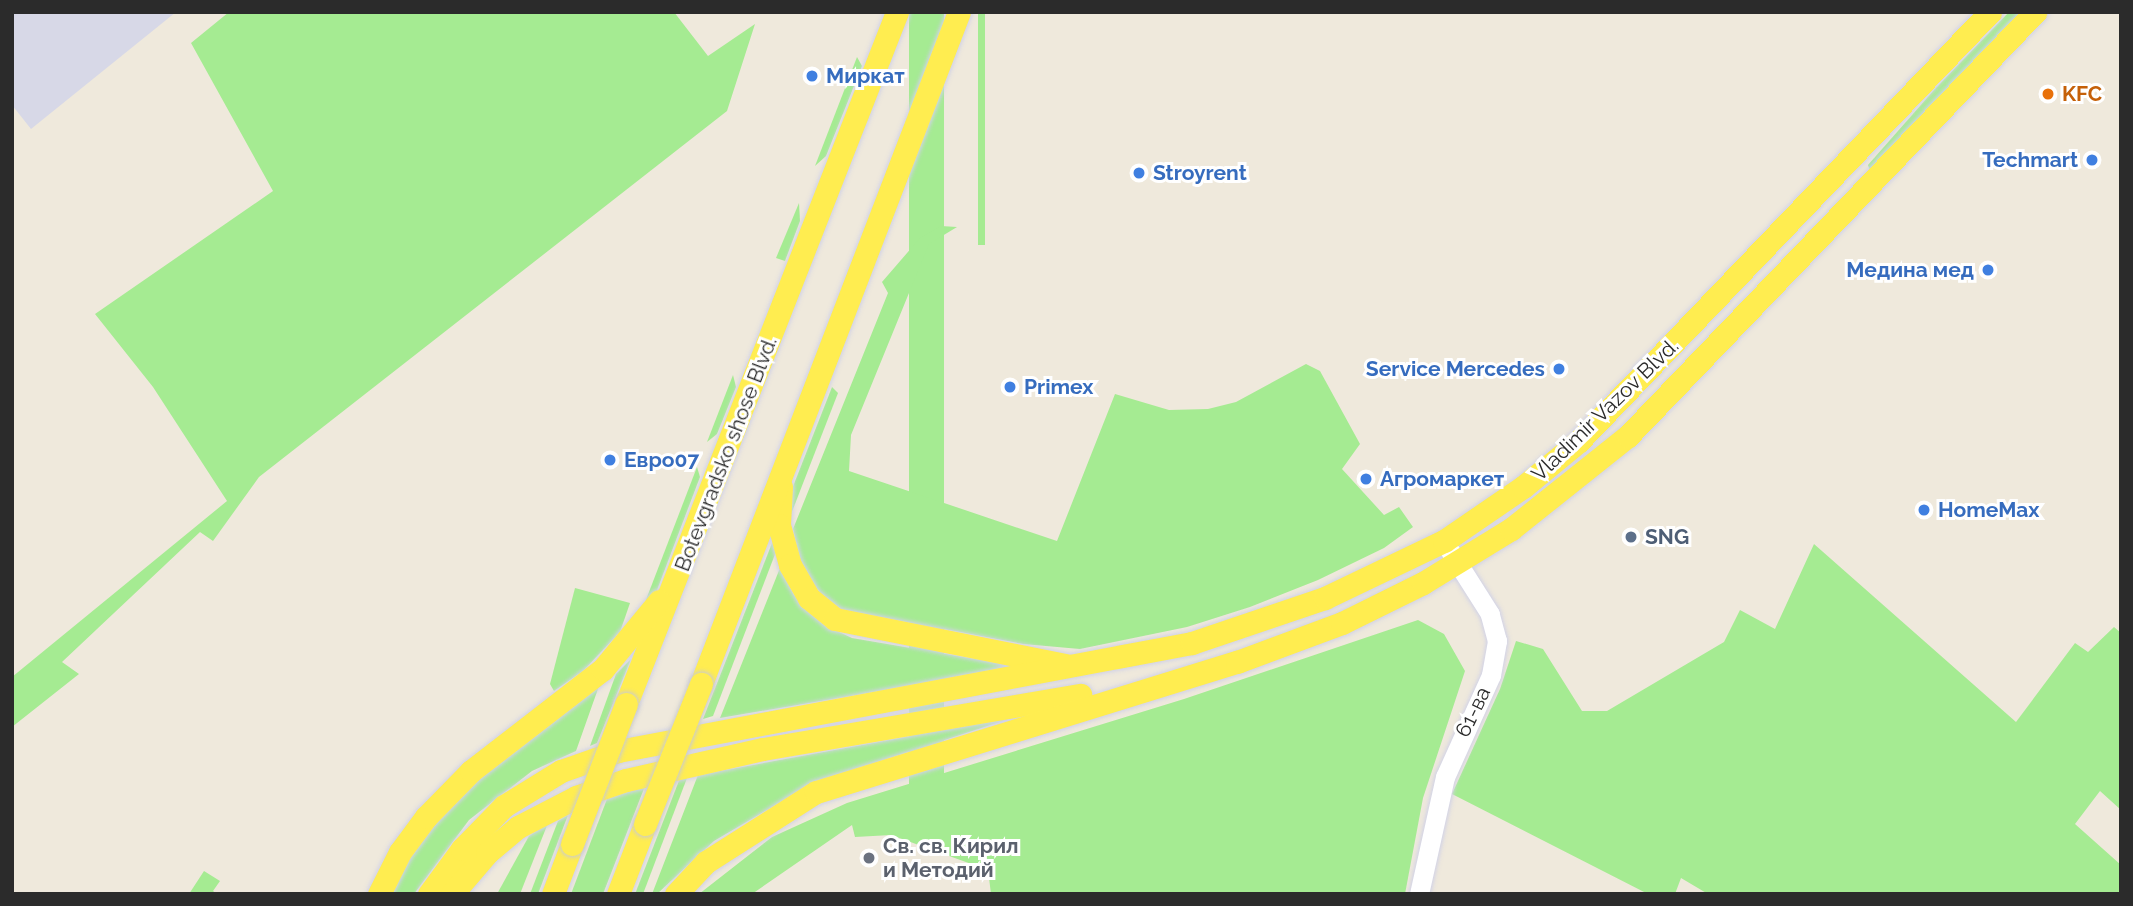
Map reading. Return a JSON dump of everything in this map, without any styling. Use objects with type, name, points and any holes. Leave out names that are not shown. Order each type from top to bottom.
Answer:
[{"type":"main road","name":"Botevgradsko shose Blvd.","points":[[553,894],[897,12]]},
{"type":"main road","points":[[618,894],[701,684],[781,466],[959,12]]},
{"type":"main road","name":"Vladimir Vazov Blvd.","points":[[429,894],[462,849],[504,806],[572,767],[618,751],[1078,667],[1192,643],[1325,598],[1444,541],[1523,487],[1579,441],[1990,12]]},
{"type":"main road","name":"Vladimir Vazov Blvd.","points":[[1163,681],[1237,662],[1342,623],[1457,562],[1511,529],[1628,436],[2035,12]]},
{"type":"main road","points":[[781,466],[779,525],[786,554],[809,598],[835,619],[1078,667]]},
{"type":"main road","points":[[379,894],[400,852],[426,817],[471,771],[622,652],[681,570]]},
{"type":"main road","points":[[452,894],[487,853],[518,827],[576,797],[626,779],[763,749],[1163,681]]},
{"type":"main road","points":[[676,894],[706,862],[816,792],[1163,681]]},
{"type":"street","name":"61-ва","points":[[1419,894],[1445,777],[1491,676],[1497,641],[1490,614],[1444,541]]},
{"type":"shaded area","points":[[12,12],[176,12],[31,129],[12,105]]},
{"type":"green space","points":[[229,12],[674,12],[708,56],[755,24],[727,111],[259,477],[213,541],[200,532],[62,662],[79,674],[12,727],[12,677],[227,501],[153,387],[95,314],[273,191],[191,43]]},
{"type":"green space","points":[[909,12],[944,12],[944,785],[909,785]]},
{"type":"green space","points":[[978,12],[985,12],[985,245],[978,245]]},
{"type":"green space","points":[[2009,12],[2022,12],[1870,171],[1868,165],[1934,90]]},
{"type":"green space","points":[[857,57],[862,66],[826,156],[815,166]]},
{"type":"green space","points":[[799,203],[800,221],[785,261],[776,258]]},
{"type":"green space","points":[[941,226],[957,227],[929,244],[851,435],[849,471],[1057,541],[1115,394],[1169,410],[1208,409],[1236,402],[1306,364],[1320,371],[1360,444],[1342,469],[1384,515],[1399,507],[1413,527],[1384,548],[1318,580],[1250,607],[1187,627],[1080,649],[1023,644],[842,610],[821,594],[802,569],[793,529],[888,293],[882,282],[920,238]]},
{"type":"green space","points":[[733,375],[736,387],[717,434],[707,442]]},
{"type":"green space","points":[[832,387],[838,393],[788,522],[792,489]]},
{"type":"green space","points":[[697,467],[700,477],[651,606],[634,631]]},
{"type":"green space","points":[[774,538],[777,549],[713,716],[703,719]]},
{"type":"green space","points":[[1814,544],[2016,722],[2075,643],[2088,652],[2114,627],[2121,633],[2121,810],[2100,791],[2075,824],[2121,865],[2121,894],[1708,894],[1681,878],[1675,894],[1648,894],[1452,794],[1500,689],[1516,641],[1543,649],[1582,711],[1607,711],[1724,642],[1740,610],[1775,629]]},
{"type":"green space","points":[[780,568],[794,595],[824,625],[852,638],[1023,667],[720,718]]},
{"type":"green space","points":[[575,588],[630,603],[620,632],[583,671],[554,691],[550,684]]},
{"type":"green space","points":[[1418,620],[1444,634],[1465,671],[1423,798],[1405,894],[991,894],[988,870],[891,835],[855,837],[852,825],[752,894],[699,894],[772,837],[847,803],[1184,699]]},
{"type":"green space","points":[[631,659],[597,743],[590,746],[616,674]]},
{"type":"green space","points":[[599,686],[576,751],[532,771],[469,820],[414,894],[389,894],[420,841],[452,805],[488,770]]},
{"type":"green space","points":[[1015,717],[832,777],[791,796],[714,841],[657,894],[652,894],[698,775]]},
{"type":"green space","points":[[680,778],[687,778],[643,894],[635,894]]},
{"type":"green space","points":[[645,786],[603,894],[571,894],[607,799]]},
{"type":"green space","points":[[568,815],[538,894],[530,894],[558,821]]},
{"type":"green space","points":[[548,823],[520,894],[497,894],[529,836]]},
{"type":"green space","points":[[204,871],[220,881],[213,891],[217,894],[189,894]]},
{"type":"place","name":"Миркат","points":[[812,76]]},
{"type":"place","name":"KFC","points":[[2048,94]]},
{"type":"place","name":"Techmart","points":[[2092,160]]},
{"type":"place","name":"Stroyrent","points":[[1139,173]]},
{"type":"place","name":"Медина мед","points":[[1988,270]]},
{"type":"place","name":"Service Mercedes","points":[[1559,369]]},
{"type":"place","name":"Primex","points":[[1010,387]]},
{"type":"place","name":"Евро07","points":[[610,460]]},
{"type":"place","name":"Агромаркет","points":[[1366,479]]},
{"type":"place","name":"HomeMax","points":[[1924,510]]},
{"type":"place","name":"SNG","points":[[1631,537]]},
{"type":"place","name":"Св. св. Кирил и Методий","points":[[869,858]]}]
